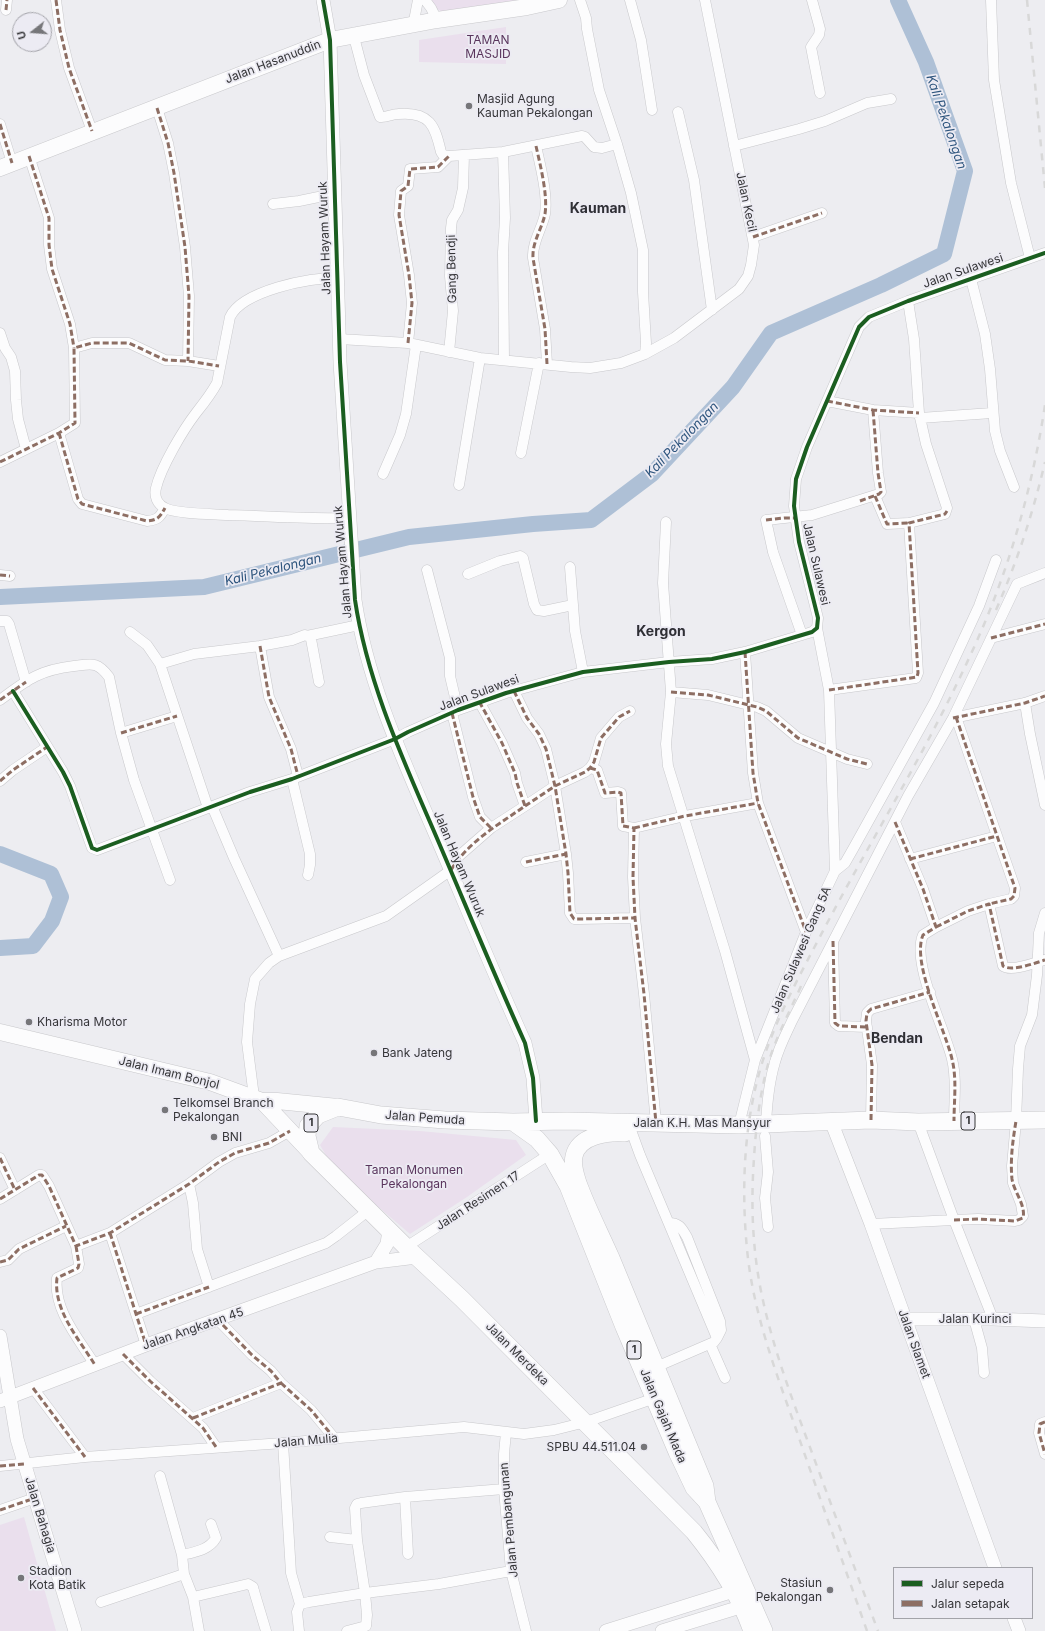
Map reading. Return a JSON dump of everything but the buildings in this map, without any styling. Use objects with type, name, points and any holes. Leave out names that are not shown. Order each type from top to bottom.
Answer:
[{"type":"highway","name":"Jalan Pemuda","points":[[338,1107],[381,1115],[513,1122]]},
{"type":"highway","name":"1","points":[[311,1153],[307,1136],[308,1126],[318,1115],[338,1107]]},
{"type":"highway","name":"Jalan K.H. Mas Mansyur","points":[[833,1126],[872,1120],[918,1122],[1045,1120]]},
{"type":"highway","name":"Jalan K.H. Mas Mansyur","points":[[584,1210],[573,1165],[574,1157],[581,1144],[603,1133],[766,1130],[890,1121]]},
{"type":"highway","name":"Jalan K.H. Mas Mansyur","points":[[513,1122],[739,1125],[766,1130]]},
{"type":"highway","name":"Jalan Gajah Mada","points":[[513,1122],[537,1139],[550,1154],[568,1186],[584,1210],[624,1327],[677,1452],[694,1488],[710,1508],[744,1597],[752,1631]]},
{"type":"highway","name":"Jalan Merdeka","points":[[311,1153],[462,1299],[586,1422],[685,1523],[717,1560]]},
{"type":"highway","name":"1","points":[[584,1210],[656,1367],[705,1486],[710,1508]]},
{"type":"highway","points":[[685,1523],[703,1522],[710,1508]]},
{"type":"highway","name":"Jalan Gajah Mada","points":[[717,1560],[744,1597],[764,1631]]},
{"type":"main road","name":"Jalan Hasanuddin","points":[[6,165],[330,40],[413,26],[437,20],[527,7],[559,0]]},
{"type":"main road","name":"Jalan Imam Bonjol","points":[[0,1032],[208,1082],[258,1099],[338,1107]]},
{"type":"main road","points":[[258,1099],[311,1153]]},
{"type":"street","points":[[56,0],[60,30],[69,68],[92,131]]},
{"type":"street","name":"Jalan Hayam Wuruk","points":[[323,0],[330,40],[333,194],[339,339],[349,520],[355,600],[359,625],[372,673],[395,739],[450,870],[526,1043],[533,1078],[536,1122]]},
{"type":"street","points":[[413,26],[418,0]]},
{"type":"street","points":[[425,0],[437,20]]},
{"type":"street","points":[[580,0],[586,18],[599,90],[631,193],[643,250],[643,292],[646,343],[645,354]]},
{"type":"street","points":[[630,0],[642,40],[652,110]]},
{"type":"street","name":"Jalan Kecil","points":[[339,339],[412,344],[480,358],[590,368],[620,363],[645,354],[674,338],[739,289],[748,276],[753,256],[753,237],[706,0]]},
{"type":"street","points":[[812,0],[820,29],[819,35],[811,47],[820,93]]},
{"type":"street","points":[[991,0],[994,80],[1011,183],[1030,258]]},
{"type":"street","points":[[354,37],[364,75],[380,118],[398,114],[416,114],[421,116],[435,128],[441,152],[444,155],[449,156],[503,152],[582,136],[594,147],[602,148],[617,144]]},
{"type":"street","points":[[734,146],[825,121],[867,103],[891,99]]},
{"type":"street","points":[[156,108],[168,143],[185,247],[189,296],[188,361]]},
{"type":"street","points":[[678,112],[694,180],[712,310]]},
{"type":"street","points":[[0,124],[6,165]]},
{"type":"street","points":[[521,453],[543,364],[545,329],[533,258],[533,250],[541,230],[545,212],[542,174],[536,146]]},
{"type":"street","points":[[503,152],[505,218],[503,252],[504,360]]},
{"type":"street","name":"Gang Bendji","points":[[449,352],[453,311],[450,290],[451,228],[452,220],[458,210],[463,188],[464,154]]},
{"type":"street","points":[[0,462],[59,433],[74,424],[76,421],[74,348],[70,324],[52,269],[49,245],[49,218],[29,156]]},
{"type":"street","points":[[383,474],[400,436],[406,414],[412,344],[412,303],[399,215],[401,190],[408,186],[410,169],[438,167],[449,156]]},
{"type":"street","points":[[273,204],[300,201],[333,194]]},
{"type":"street","points":[[753,237],[822,213]]},
{"type":"street","name":"Jalan Sulawesi","points":[[47,747],[70,786],[94,849],[101,849],[395,739],[455,711],[514,691],[582,672],[669,662],[712,659],[745,652],[814,631],[818,628],[818,616],[799,542],[795,518],[794,499],[796,479],[808,444],[859,327],[869,317],[908,301],[1045,253]]},
{"type":"street","points":[[337,278],[318,278],[288,285],[257,296],[239,306],[232,312],[219,366],[217,383],[213,392],[196,414],[172,451],[156,487],[156,500],[164,508],[188,513],[349,520]]},
{"type":"street","points":[[972,278],[985,334],[990,369],[992,412],[995,431],[1000,451],[1014,487]]},
{"type":"street","points":[[875,496],[887,524],[909,523],[944,514],[947,508],[926,444],[919,416],[914,338],[908,301]]},
{"type":"street","points":[[0,332],[5,348],[11,357],[16,371],[16,400],[20,428],[26,449]]},
{"type":"street","points":[[74,348],[92,343],[129,343],[165,360],[188,361],[219,366]]},
{"type":"street","points":[[459,485],[480,358]]},
{"type":"street","points":[[827,401],[873,410],[919,416],[992,412]]},
{"type":"street","points":[[802,635],[774,552],[766,520],[812,515],[875,496],[881,492],[873,410]]},
{"type":"street","points":[[59,433],[78,499],[82,504],[148,521],[154,521],[160,518],[164,508]]},
{"type":"street","points":[[666,522],[663,583],[671,692],[668,721],[668,766],[685,816],[726,951],[755,1060]]},
{"type":"street","points":[[829,690],[917,678],[918,673],[909,523]]},
{"type":"street","points":[[468,574],[500,561],[520,556],[523,558],[534,604],[537,610],[574,605]]},
{"type":"street","points":[[836,871],[845,863],[934,703],[966,637],[996,560]]},
{"type":"street","points":[[570,566],[575,631],[582,672]]},
{"type":"street","points":[[427,570],[450,658],[450,676],[455,711],[473,797],[480,817],[491,828]]},
{"type":"street","points":[[768,1226],[765,1198],[768,1172],[766,1130],[768,1098],[771,1078],[781,1045],[908,796],[954,717],[1016,584],[1045,573]]},
{"type":"street","points":[[0,621],[6,621],[9,624],[26,682]]},
{"type":"street","points":[[991,638],[1045,624]]},
{"type":"street","points":[[160,664],[194,654],[260,646],[359,625]]},
{"type":"street","name":"Jalan Sulawesi Gang 5A","points":[[739,1125],[755,1060],[806,932],[836,871],[829,690],[818,628]]},
{"type":"street","points":[[130,632],[147,645],[160,664],[210,807],[279,956]]},
{"type":"street","points":[[307,636],[311,639],[319,682]]},
{"type":"street","points":[[260,646],[269,697],[291,749],[310,854],[308,875]]},
{"type":"street","points":[[745,652],[747,705],[753,773],[758,803],[806,932]]},
{"type":"street","points":[[0,700],[45,671],[60,667],[93,664],[101,667],[109,677],[121,733],[134,780],[170,880]]},
{"type":"street","points":[[0,781],[13,770],[47,747],[13,691]]},
{"type":"street","points":[[514,691],[527,718],[537,730],[544,744],[556,786],[566,854],[570,913],[574,919],[635,918]]},
{"type":"street","points":[[671,692],[708,695],[766,711],[798,738],[847,759],[867,764]]},
{"type":"street","points":[[954,717],[1025,703],[1045,696]]},
{"type":"street","points":[[480,702],[502,743],[515,773],[525,806]]},
{"type":"street","points":[[1025,703],[1045,805]]},
{"type":"street","points":[[258,1099],[247,1042],[250,1004],[255,979],[269,963],[279,956],[386,916],[450,870],[460,856],[491,828],[556,786],[590,768],[594,762],[601,738],[619,717],[630,711]]},
{"type":"street","points":[[121,733],[177,716]]},
{"type":"street","points":[[954,717],[1015,888],[1014,896],[1011,899],[968,911],[923,934],[921,941],[922,962],[952,1060],[954,1121]]},
{"type":"street","points":[[590,768],[597,770],[605,793],[620,793],[623,826],[634,828],[685,816],[758,803]]},
{"type":"street","points":[[895,822],[936,927]]},
{"type":"street","points":[[634,828],[633,877],[635,918],[644,994],[656,1123]]},
{"type":"street","points":[[910,859],[997,836]]},
{"type":"street","points":[[526,862],[566,854]]},
{"type":"street","points":[[989,904],[1003,966],[1009,968],[1042,961]]},
{"type":"street","points":[[871,1224],[984,1219],[1015,1221],[1023,1218],[1024,1213],[1012,1179],[1020,1046],[1032,1015],[1042,961],[1039,933],[1045,913]]},
{"type":"street","points":[[833,941],[835,1023],[839,1026],[867,1026]]},
{"type":"street","points":[[872,1120],[872,1066],[867,1014],[871,1009],[930,992]]},
{"type":"street","points":[[918,1122],[954,1220],[993,1319]]},
{"type":"street","name":"Jalan Slamet","points":[[833,1126],[906,1319],[995,1567]]},
{"type":"street","points":[[76,1246],[110,1233],[189,1184],[219,1162],[235,1153],[269,1143],[290,1131]]},
{"type":"street","points":[[632,1133],[640,1156],[669,1222],[713,1341],[725,1378]]},
{"type":"street","name":"Jalan Resimen 17","points":[[412,1252],[550,1154]]},
{"type":"street","points":[[0,1158],[15,1190]]},
{"type":"street","points":[[0,1199],[39,1176],[44,1177],[76,1246],[79,1264],[78,1268],[57,1278],[59,1304],[65,1317],[95,1364]]},
{"type":"street","points":[[189,1184],[193,1203],[197,1249],[209,1287]]},
{"type":"street","points":[[136,1314],[326,1243],[369,1210]]},
{"type":"street","points":[[0,1262],[11,1258],[19,1249],[66,1226]]},
{"type":"street","points":[[376,1262],[387,1244],[389,1230]]},
{"type":"street","points":[[110,1233],[146,1345]]},
{"type":"street","name":"Jalan Angkatan 45","points":[[5,1399],[146,1345],[376,1262],[412,1252]]},
{"type":"street","name":"Jalan Kurinci","points":[[906,1319],[993,1319],[1045,1321]]},
{"type":"street","points":[[974,1319],[982,1348],[984,1373]]},
{"type":"street","points":[[218,1320],[252,1355],[271,1371],[281,1383],[311,1410],[335,1439]]},
{"type":"street","name":"Jalan Bahagia","points":[[0,1336],[5,1399],[75,1631]]},
{"type":"street","points":[[656,1367],[713,1341]]},
{"type":"street","points":[[123,1354],[150,1381],[203,1428],[216,1447]]},
{"type":"street","points":[[192,1418],[281,1383]]},
{"type":"street","points":[[33,1388],[85,1457]]},
{"type":"street","name":"Jalan Mulia","points":[[0,1466],[85,1457],[216,1447],[283,1444],[464,1427],[524,1434],[547,1431],[586,1422],[655,1398]]},
{"type":"street","points":[[1045,1422],[1040,1424],[1039,1433],[1045,1454]]},
{"type":"street","name":"Jalan Pembangunan","points":[[506,1432],[504,1454],[504,1489],[511,1571],[526,1631]]},
{"type":"street","points":[[283,1444],[291,1573],[300,1604],[298,1612],[299,1631]]},
{"type":"street","points":[[160,1476],[182,1555],[184,1574],[193,1597],[199,1631]]},
{"type":"street","points":[[347,1631],[366,1626],[368,1615],[357,1540],[355,1508],[357,1504],[405,1497],[504,1489]]},
{"type":"street","points":[[405,1497],[408,1554]]},
{"type":"street","points":[[0,1510],[35,1498]]},
{"type":"street","points":[[182,1555],[206,1548],[213,1544],[216,1538],[211,1524]]},
{"type":"street","points":[[330,1537],[357,1540]]},
{"type":"street","points":[[300,1604],[432,1585],[511,1571]]},
{"type":"street","points":[[101,1602],[184,1574]]},
{"type":"street","points":[[193,1597],[248,1584],[254,1591],[266,1631]]},
{"type":"street","points":[[606,1631],[744,1597]]},
{"type":"street","points":[[662,1631],[744,1597]]},
{"type":"street","points":[[1014,1619],[1019,1631]]},
{"type":"green space","points":[[431,0],[522,0],[446,14],[437,9]]},
{"type":"green space","name":"TAMAN MASJID","points":[[506,27],[506,64],[419,62],[419,40]]},
{"type":"green space","name":"Taman Monumen Pekalongan","points":[[333,1127],[420,1131],[516,1140],[526,1155],[467,1197],[410,1234],[355,1187],[331,1164],[320,1145]]},
{"type":"green space","name":"Stadion Kota Batik","points":[[24,1517],[56,1631],[0,1631],[0,1525]]},
{"type":"waterway","name":"Kali Pekalongan","points":[[0,597],[204,587],[409,537],[533,524],[591,520],[652,474],[733,387],[771,333],[881,285],[944,254],[965,171],[926,62],[898,0]]},
{"type":"waterway","name":"Kali Pekalongan","points":[[0,854],[51,874],[61,897],[52,921],[33,946],[0,948]]},
{"type":"railway","points":[[1027,0],[1045,188]]},
{"type":"railway","points":[[867,1631],[766,1342],[754,1296],[747,1249],[744,1201],[744,1177],[748,1130],[763,1060],[783,1009],[842,895],[936,726],[970,656],[996,596],[1007,565],[1025,501],[1040,437],[1045,405]]},
{"type":"railway","points":[[996,610],[1024,537],[1045,462]]},
{"type":"railway","points":[[801,986],[772,1051],[761,1097],[756,1133],[753,1174],[752,1206],[755,1254],[765,1309],[785,1379],[878,1631]]},
{"type":"marked path","points":[[6,10],[7,0]]},
{"type":"marked path","points":[[56,0],[60,30],[69,68],[92,131]]},
{"type":"marked path","points":[[157,108],[168,143],[185,247],[189,296],[188,361]]},
{"type":"marked path","points":[[0,124],[12,163]]},
{"type":"marked path","points":[[536,146],[543,180],[546,206],[544,220],[534,246],[533,258],[545,329],[547,364]]},
{"type":"marked path","points":[[29,156],[49,218],[49,245],[52,269],[70,324],[74,348]]},
{"type":"marked path","points":[[408,343],[412,303],[399,215],[401,191],[408,186],[410,169],[438,167],[449,156]]},
{"type":"marked path","points":[[753,237],[822,213]]},
{"type":"marked path","points":[[0,462],[59,433],[75,423],[74,348],[92,343],[129,343],[165,360],[188,361],[219,366]]},
{"type":"marked path","points":[[827,401],[873,410],[919,413]]},
{"type":"marked path","points":[[860,501],[881,492],[873,410]]},
{"type":"marked path","points":[[59,433],[78,499],[82,504],[147,521],[158,518],[165,508]]},
{"type":"marked path","points":[[875,496],[887,524],[909,523]]},
{"type":"marked path","points":[[829,690],[917,677],[918,673],[909,523],[945,514],[947,511]]},
{"type":"marked path","points":[[766,520],[795,518]]},
{"type":"marked path","points":[[0,575],[10,576]]},
{"type":"marked path","points":[[991,638],[1045,624]]},
{"type":"marked path","points":[[260,646],[269,697],[291,749],[298,776]]},
{"type":"marked path","points":[[745,652],[753,773],[758,803],[806,932]]},
{"type":"marked path","points":[[0,700],[26,682]]},
{"type":"marked path","points":[[514,691],[527,718],[539,734],[546,749],[555,786],[566,854],[570,913],[574,919],[635,918]]},
{"type":"marked path","points":[[671,692],[708,695],[757,707],[766,711],[798,738],[847,759],[867,764]]},
{"type":"marked path","points":[[953,718],[1025,703],[1045,696]]},
{"type":"marked path","points":[[451,870],[466,850],[475,842],[525,806],[515,773],[502,743],[480,703]]},
{"type":"marked path","points":[[525,806],[555,786],[585,772],[590,768],[594,762],[601,738],[619,717],[630,711]]},
{"type":"marked path","points":[[452,713],[473,797],[480,817],[491,828]]},
{"type":"marked path","points":[[121,733],[177,716]]},
{"type":"marked path","points":[[956,717],[1015,888],[1014,896],[1011,899],[989,904]]},
{"type":"marked path","points":[[0,781],[13,770],[47,747]]},
{"type":"marked path","points":[[590,768],[597,770],[605,793],[621,793],[623,826],[634,828],[633,877],[635,918],[644,994],[656,1123]]},
{"type":"marked path","points":[[634,828],[685,816],[758,803]]},
{"type":"marked path","points":[[895,822],[923,889],[936,927],[923,935],[921,962],[930,996],[954,1067],[954,1121]]},
{"type":"marked path","points":[[910,859],[997,836]]},
{"type":"marked path","points":[[526,862],[566,854]]},
{"type":"marked path","points":[[936,927],[968,911],[989,904],[1003,966],[1007,968],[1018,968],[1045,960]]},
{"type":"marked path","points":[[833,941],[835,1023],[839,1026],[867,1027]]},
{"type":"marked path","points":[[871,1120],[872,1065],[866,1021],[867,1013],[871,1009],[930,992]]},
{"type":"marked path","points":[[954,1220],[978,1219],[1015,1221],[1023,1218],[1023,1208],[1013,1184],[1011,1172],[1016,1121]]},
{"type":"marked path","points":[[0,1199],[39,1175],[42,1175],[49,1186],[76,1246],[110,1233],[189,1184],[219,1162],[235,1153],[269,1143],[290,1131]]},
{"type":"marked path","points":[[0,1158],[15,1190]]},
{"type":"marked path","points":[[0,1262],[8,1260],[19,1249],[66,1226]]},
{"type":"marked path","points":[[110,1233],[146,1345]]},
{"type":"marked path","points":[[76,1246],[79,1264],[78,1268],[57,1278],[57,1290],[59,1301],[68,1324],[95,1365]]},
{"type":"marked path","points":[[136,1314],[209,1287]]},
{"type":"marked path","points":[[193,1418],[281,1383],[271,1371],[252,1355],[218,1320]]},
{"type":"marked path","points":[[123,1354],[150,1381],[203,1428],[216,1447]]},
{"type":"marked path","points":[[281,1383],[311,1410],[335,1439]]},
{"type":"marked path","points":[[33,1388],[85,1457]]},
{"type":"marked path","points":[[1045,1422],[1040,1424],[1039,1433],[1045,1454]]},
{"type":"marked path","points":[[0,1466],[25,1464]]},
{"type":"marked path","points":[[0,1510],[35,1498]]},
{"type":"cycle path","points":[[323,0],[330,40],[340,362],[355,600],[360,630],[386,717],[397,745],[525,1043],[533,1078],[536,1121]]},
{"type":"cycle path","points":[[13,691],[63,772],[70,786],[92,848],[97,850],[250,792],[292,779],[395,739],[458,710],[506,693],[583,672],[669,662],[712,659],[745,652],[812,632],[817,628],[818,618],[799,542],[794,506],[796,479],[807,447],[859,327],[869,317],[908,301],[1045,253]]},
{"type":"place","name":"Masjid Agung Kauman Pekalongan","points":[[469,106]]},
{"type":"place","name":"Kharisma Motor","points":[[29,1022]]},
{"type":"place","name":"Bank Jateng","points":[[374,1053]]},
{"type":"place","name":"Telkomsel Branch Pekalongan","points":[[165,1110]]},
{"type":"place","name":"BNI","points":[[214,1137]]},
{"type":"place","name":"SPBU 44.511.04","points":[[644,1447]]},
{"type":"place","name":"Stadion Kota Batik","points":[[21,1578]]},
{"type":"place","name":"Stasiun Pekalongan","points":[[830,1590]]},
{"type":"district","name":"Kauman","points":[[598,209]]},
{"type":"district","name":"Kergon","points":[[661,632]]},
{"type":"district","name":"Bendan","points":[[897,1039]]}]
